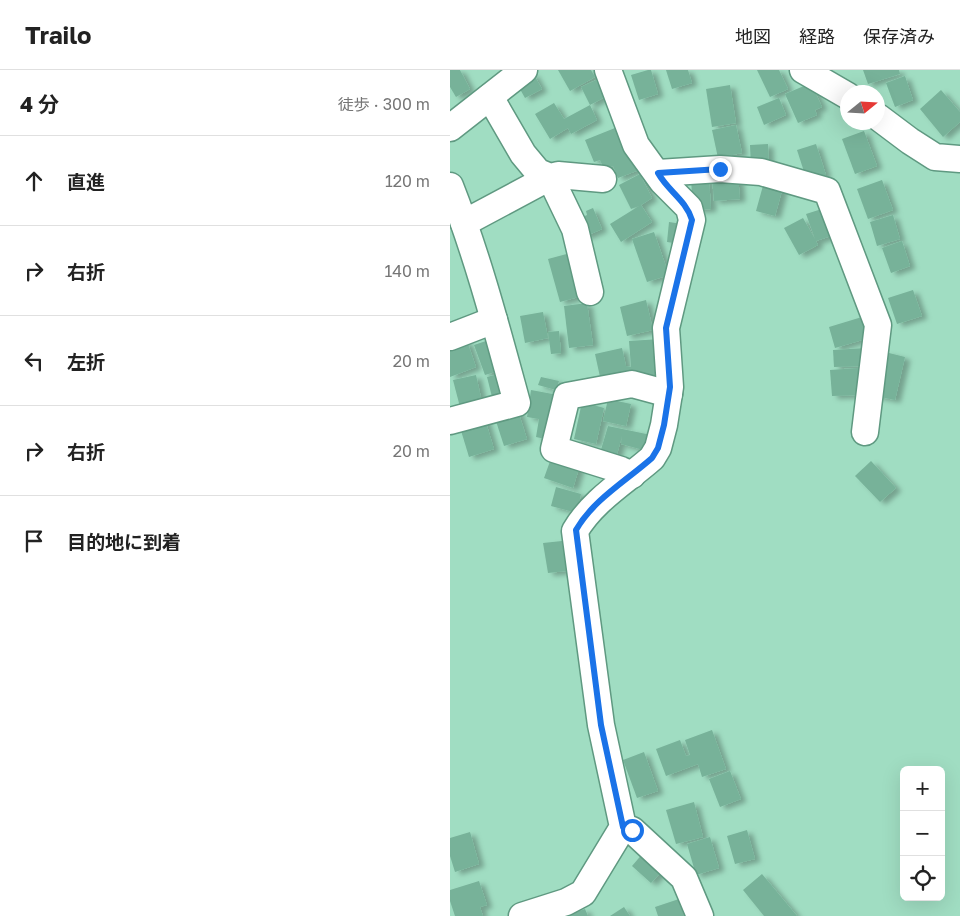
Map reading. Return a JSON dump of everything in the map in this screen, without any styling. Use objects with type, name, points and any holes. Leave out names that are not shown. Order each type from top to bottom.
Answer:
[{"type":"street","points":[[450,128],[524,70]]},
{"type":"street","points":[[522,916],[566,902],[583,893],[623,827],[601,725],[576,530],[582,519],[596,504],[652,458],[658,448],[669,394],[666,328],[692,220],[689,208],[662,181],[636,145],[608,70]]},
{"type":"street","points":[[803,70],[840,91]]},
{"type":"street","points":[[490,97],[523,154],[538,172],[550,177],[575,229],[590,292]]},
{"type":"street","points":[[885,122],[910,141],[935,156],[960,159]]},
{"type":"street","points":[[658,173],[720,169],[762,172],[827,191],[878,325],[864,432]]},
{"type":"street","points":[[464,223],[550,177],[558,175],[603,179]]},
{"type":"street","points":[[450,186],[464,223],[494,320],[517,403],[450,421]]},
{"type":"street","points":[[450,337],[494,320]]},
{"type":"street","points":[[632,475],[554,449],[567,396],[632,384],[669,394]]},
{"type":"street","points":[[623,827],[632,830],[684,878],[700,916]]},
{"type":"building","points":[[450,70],[460,70],[470,89],[456,97],[450,87]]},
{"type":"building","points":[[558,70],[591,70],[595,77],[570,91]]},
{"type":"building","points":[[651,70],[658,94],[639,100],[631,75]]},
{"type":"building","points":[[666,70],[688,70],[692,83],[672,89]]},
{"type":"building","points":[[757,70],[779,70],[788,89],[770,97]]},
{"type":"building","points":[[863,70],[899,70],[900,74],[868,84]]},
{"type":"building","points":[[533,73],[542,89],[525,98],[516,82]]},
{"type":"building","points":[[905,76],[913,100],[895,107],[886,83]]},
{"type":"building","points":[[596,80],[605,97],[590,105],[581,87]]},
{"type":"building","points":[[811,83],[822,107],[815,110],[817,115],[798,123],[785,94]]},
{"type":"building","points":[[730,85],[736,123],[712,127],[706,89]]},
{"type":"building","points":[[941,90],[960,112],[960,122],[943,137],[920,109]]},
{"type":"building","points":[[779,98],[786,115],[764,125],[757,107]]},
{"type":"building","points":[[554,103],[564,119],[590,105],[597,120],[571,134],[568,128],[550,139],[535,114]]},
{"type":"building","points":[[736,125],[742,153],[718,158],[712,130]]},
{"type":"building","points":[[615,128],[624,151],[639,170],[618,178],[613,166],[604,169],[600,160],[594,162],[585,140]]},
{"type":"building","points":[[864,131],[877,166],[855,174],[842,139]]},
{"type":"building","points":[[768,144],[769,167],[751,168],[750,145]]},
{"type":"building","points":[[816,144],[826,175],[807,181],[797,150]]},
{"type":"building","points":[[640,174],[652,198],[641,205],[652,222],[621,242],[610,224],[639,206],[631,209],[619,185]]},
{"type":"building","points":[[738,175],[740,199],[714,201],[712,177]]},
{"type":"building","points":[[709,178],[711,209],[693,210],[691,179]]},
{"type":"building","points":[[882,180],[893,210],[868,219],[857,189]]},
{"type":"building","points":[[764,182],[783,187],[775,216],[756,211]]},
{"type":"building","points":[[828,207],[837,234],[816,241],[818,245],[799,255],[784,228],[803,218],[815,239],[806,214]]},
{"type":"building","points":[[593,208],[602,229],[584,237],[576,220],[587,215],[586,211]]},
{"type":"building","points":[[893,215],[900,239],[877,246],[870,222]]},
{"type":"building","points":[[669,222],[682,224],[680,244],[667,242]]},
{"type":"building","points":[[654,232],[669,275],[647,282],[632,239]]},
{"type":"building","points":[[902,241],[910,266],[891,273],[882,248]]},
{"type":"building","points":[[574,252],[586,295],[560,302],[548,259]]},
{"type":"building","points":[[913,290],[922,316],[897,324],[888,298]]},
{"type":"building","points":[[646,300],[653,330],[627,336],[620,307]]},
{"type":"building","points":[[587,303],[593,345],[569,348],[564,306]]},
{"type":"building","points":[[543,312],[548,338],[525,343],[520,316]]},
{"type":"building","points":[[862,317],[869,338],[835,348],[829,327]]},
{"type":"building","points":[[559,331],[561,353],[551,354],[548,332]]},
{"type":"building","points":[[495,338],[505,369],[485,375],[474,345]]},
{"type":"building","points":[[660,339],[664,387],[602,386],[595,354],[622,348],[626,366],[631,367],[629,341]]},
{"type":"building","points":[[467,341],[476,367],[450,377],[450,346]]},
{"type":"building","points":[[866,348],[867,366],[834,367],[833,350]]},
{"type":"building","points":[[885,352],[905,357],[895,400],[875,396]]},
{"type":"building","points":[[858,368],[860,395],[832,396],[830,370]]},
{"type":"building","points":[[506,372],[511,392],[492,397],[487,377]]},
{"type":"building","points":[[476,375],[482,402],[460,407],[453,380]]},
{"type":"building","points":[[541,377],[559,381],[556,390],[538,385]]},
{"type":"building","points":[[531,390],[558,395],[550,440],[536,437],[539,419],[527,417]]},
{"type":"building","points":[[608,399],[631,404],[626,426],[603,421]]},
{"type":"building","points":[[582,402],[604,408],[596,444],[574,439]]},
{"type":"building","points":[[517,408],[527,439],[504,446],[494,415]]},
{"type":"building","points":[[484,416],[494,449],[469,457],[459,424]]},
{"type":"building","points":[[608,426],[651,435],[647,451],[621,444],[622,436],[616,458],[600,453]]},
{"type":"building","points":[[553,453],[581,462],[573,488],[544,478]]},
{"type":"building","points":[[871,461],[896,488],[880,502],[855,476]]},
{"type":"building","points":[[556,487],[581,494],[577,513],[551,506]]},
{"type":"building","points":[[562,541],[566,571],[548,573],[543,543]]},
{"type":"building","points":[[712,730],[726,769],[702,777],[698,764],[666,776],[656,749],[680,740],[686,756],[690,755],[685,740]]},
{"type":"building","points":[[644,752],[658,791],[637,798],[623,760]]},
{"type":"building","points":[[730,771],[741,799],[720,807],[709,779]]},
{"type":"building","points":[[694,802],[703,837],[676,844],[666,810]]},
{"type":"building","points":[[747,830],[755,859],[735,864],[727,836]]},
{"type":"building","points":[[470,832],[479,864],[455,872],[450,856],[450,838]]},
{"type":"building","points":[[710,837],[719,868],[696,875],[687,844]]},
{"type":"building","points":[[644,852],[663,870],[651,883],[632,866]]},
{"type":"building","points":[[762,874],[797,916],[764,916],[743,890]]},
{"type":"building","points":[[479,881],[487,905],[480,907],[483,916],[455,916],[450,901],[450,890]]},
{"type":"building","points":[[679,899],[684,916],[658,916],[655,907]]},
{"type":"building","points":[[624,907],[630,916],[610,916]]},
{"type":"building","points":[[585,909],[588,916],[565,916]]},
{"type":"route","points":[[632,830],[623,827],[601,725],[576,530],[582,519],[596,504],[652,458],[658,448],[664,425],[670,387],[666,328],[692,220],[689,208],[662,181],[658,173],[720,169]]}]
